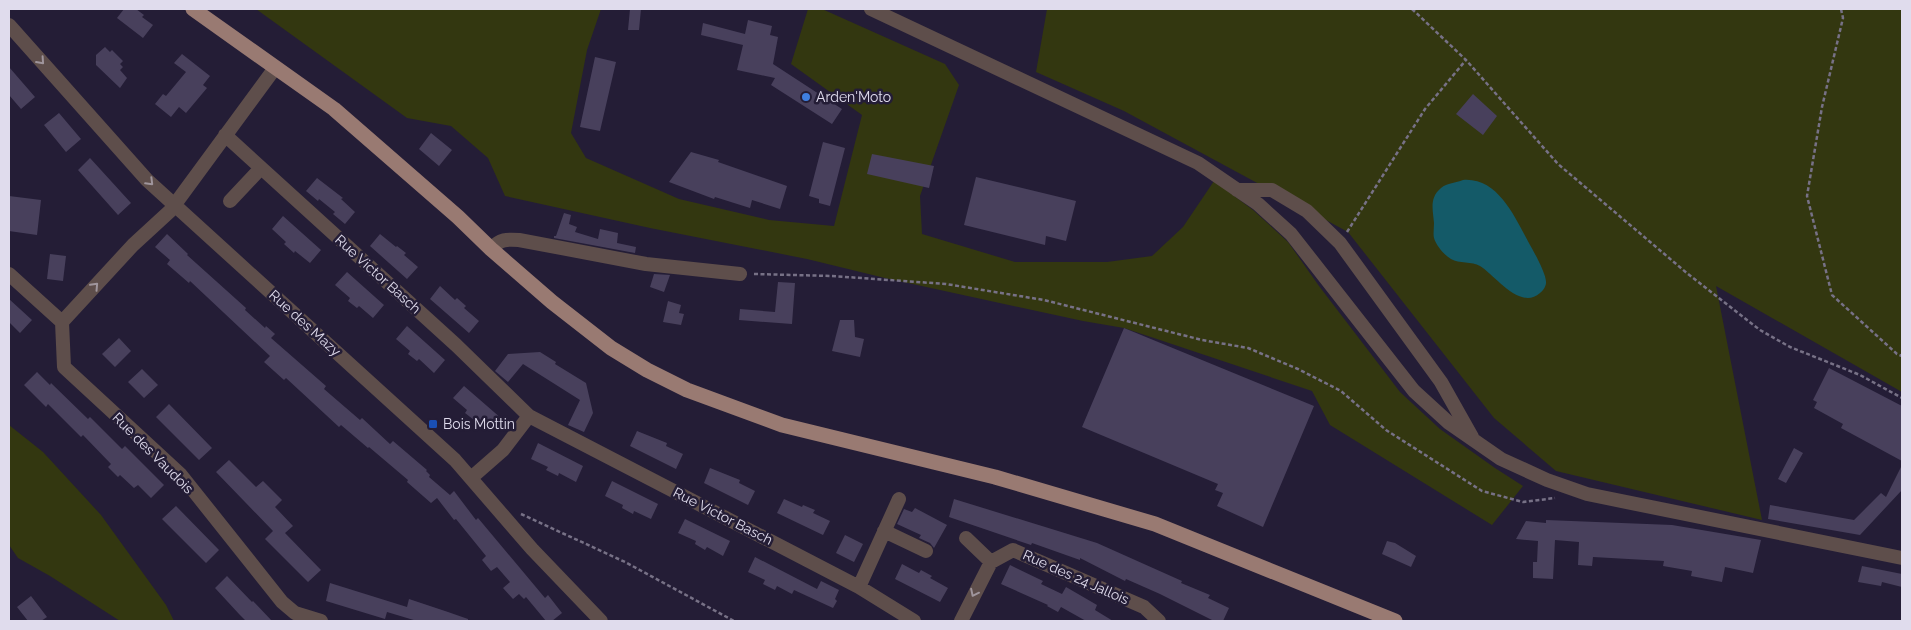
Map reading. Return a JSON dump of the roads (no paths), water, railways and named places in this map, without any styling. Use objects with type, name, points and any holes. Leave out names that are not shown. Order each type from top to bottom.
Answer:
[{"type":"main road","points":[[193,9],[334,109],[552,302],[610,348],[647,370],[687,390],[782,425],[995,477],[1155,524],[1395,621]]},
{"type":"street","points":[[871,9],[1198,163],[1258,204],[1291,234],[1414,391],[1449,423],[1501,459],[1547,480],[1587,494],[1902,558]]},
{"type":"street","name":"Rue des Mazy","points":[[9,25],[147,180],[448,453],[532,549],[601,621]]},
{"type":"street","points":[[9,274],[62,322],[134,245],[170,211],[275,68]]},
{"type":"street","name":"Rue Victor Basch","points":[[225,135],[456,345],[529,416],[859,587],[914,621]]},
{"type":"street","points":[[230,201],[261,168]]},
{"type":"street","points":[[1237,190],[1272,190],[1307,211],[1340,243],[1441,382],[1474,440]]},
{"type":"street","points":[[491,249],[497,242],[506,239],[520,240],[646,264],[740,274]]},
{"type":"street","name":"Rue des Vaudois","points":[[62,322],[64,367],[181,475],[282,602],[295,613],[321,621]]},
{"type":"street","points":[[471,478],[503,450],[529,416]]},
{"type":"street","points":[[859,587],[899,499]]},
{"type":"street","points":[[884,531],[926,551]]},
{"type":"street","points":[[960,621],[991,562],[966,538]]},
{"type":"street","name":"Rue des 24 Jallois","points":[[991,562],[1014,550],[1144,607],[1159,621]]},
{"type":"place","name":"Arden'Moto","points":[[806,97]]},
{"type":"place","name":"Bois Mottin","points":[[433,424]]}]
